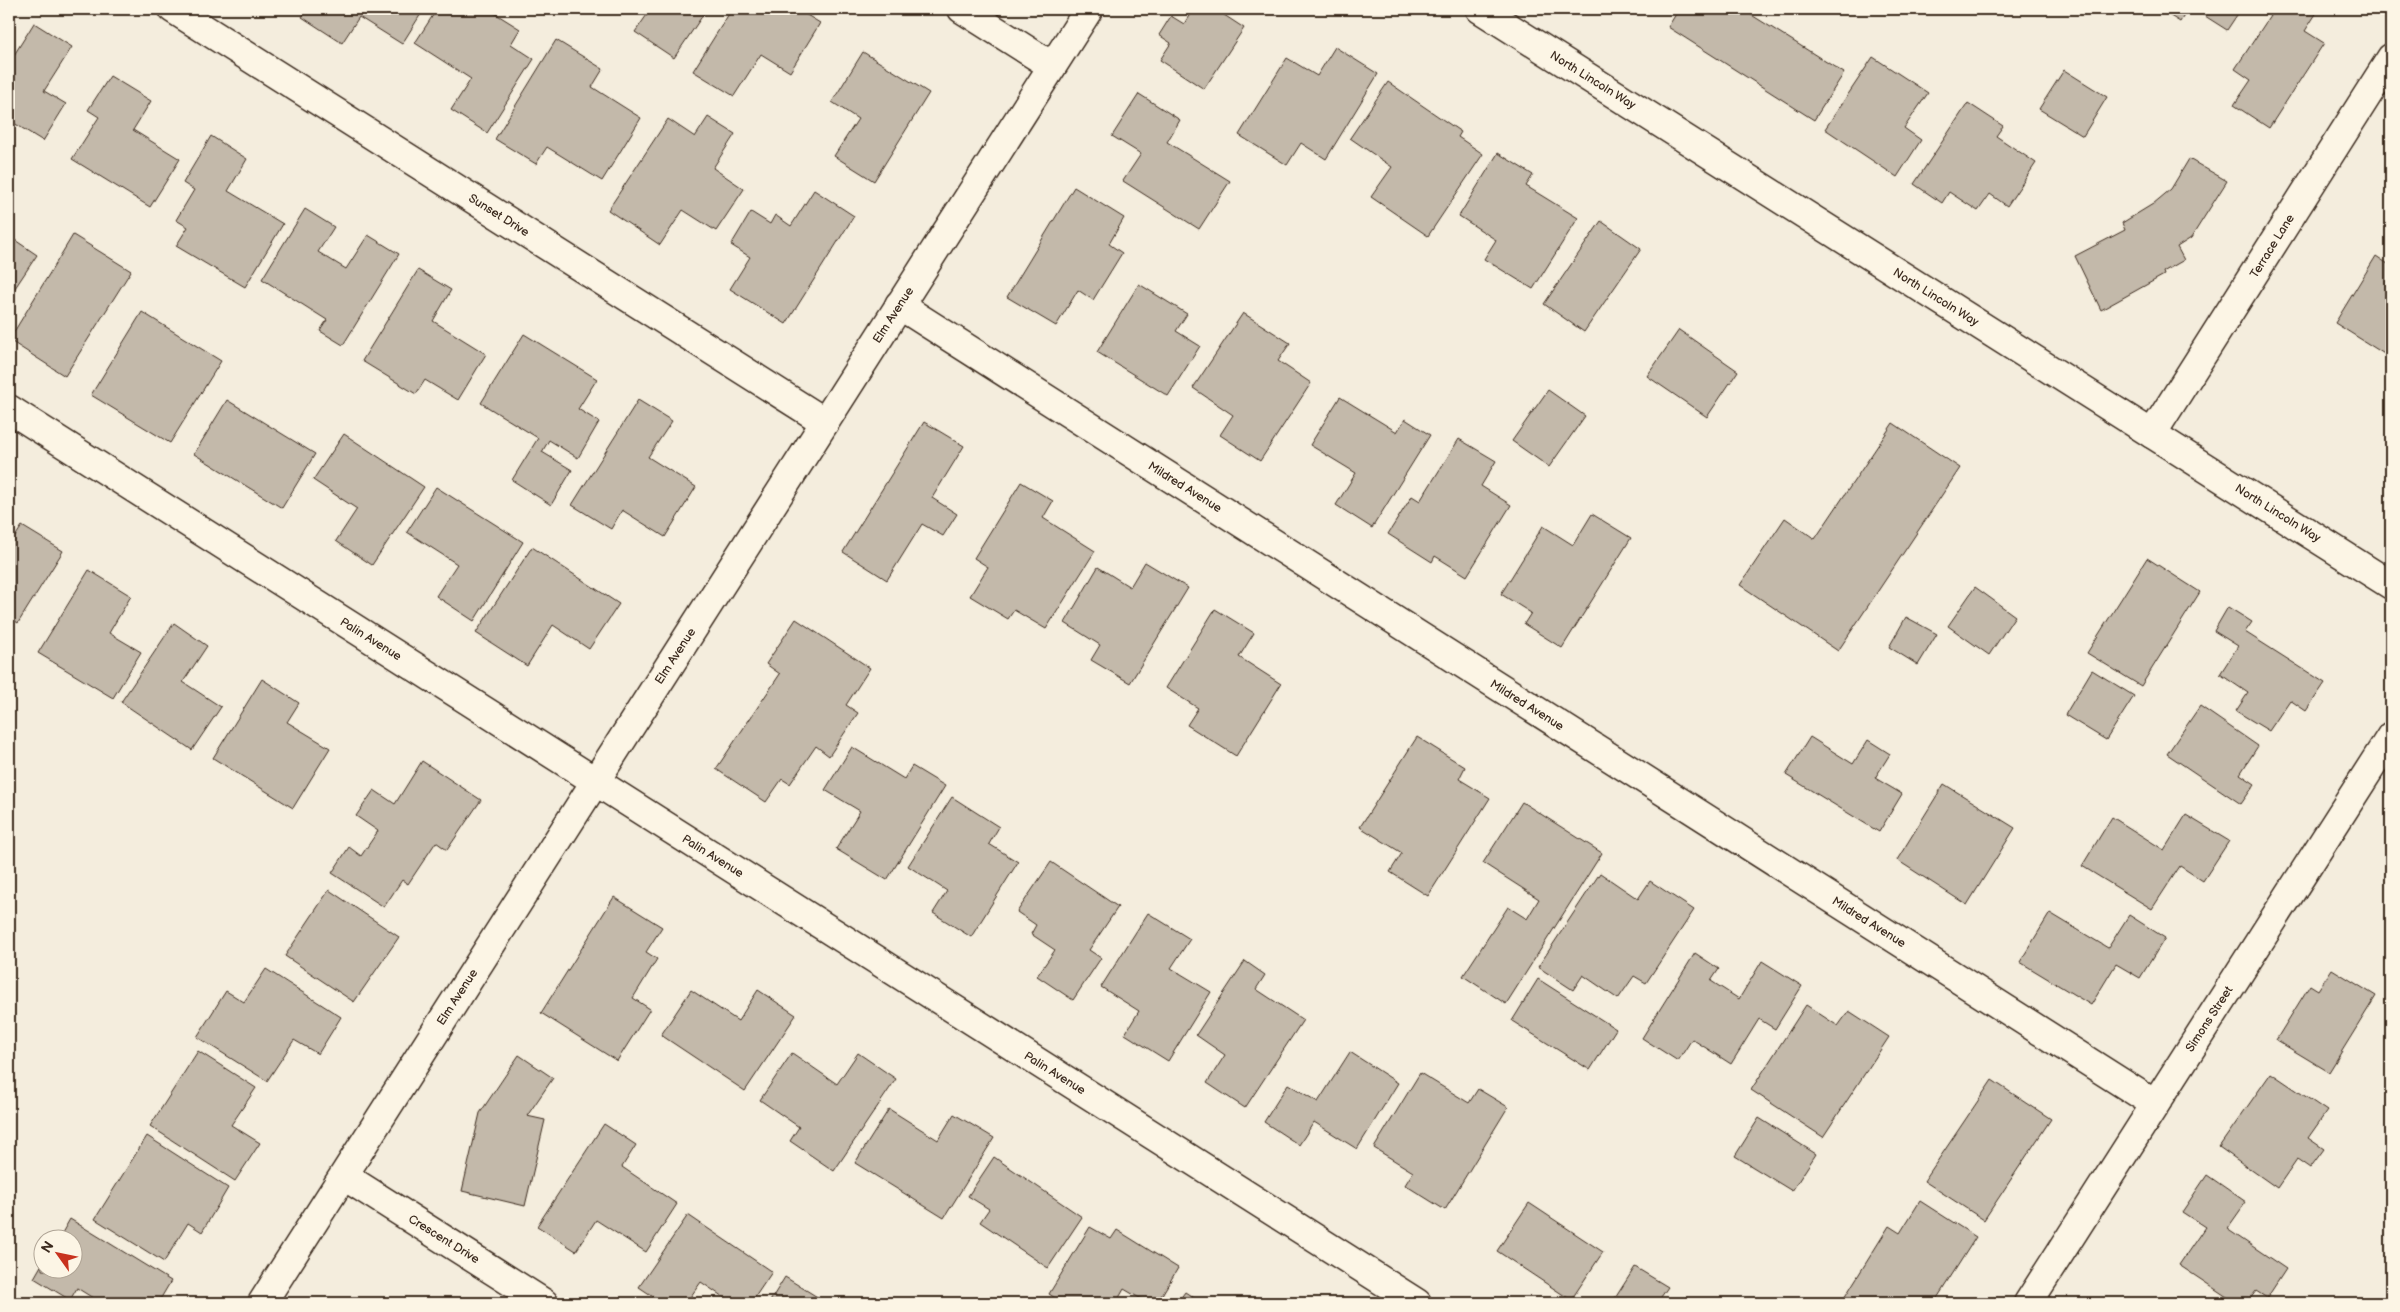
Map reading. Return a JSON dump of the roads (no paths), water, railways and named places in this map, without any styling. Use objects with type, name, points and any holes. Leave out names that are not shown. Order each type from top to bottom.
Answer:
[{"type":"street","name":"Sunset Drive","points":[[173,9],[825,422]]},
{"type":"street","points":[[962,9],[1052,66]]},
{"type":"street","name":"Elm Avenue","points":[[262,1303],[1089,9]]},
{"type":"street","name":"North Lincoln Way","points":[[1480,9],[2391,585]]},
{"type":"street","name":"Terrace Lane","points":[[2152,434],[2391,58]]},
{"type":"street","name":"Mildred Avenue","points":[[899,305],[2155,1104]]},
{"type":"street","name":"Palin Avenue","points":[[9,409],[1417,1303]]},
{"type":"street","name":"Simons Street","points":[[2028,1303],[2391,736]]},
{"type":"street","name":"Crescent Drive","points":[[344,1176],[544,1303]]}]
